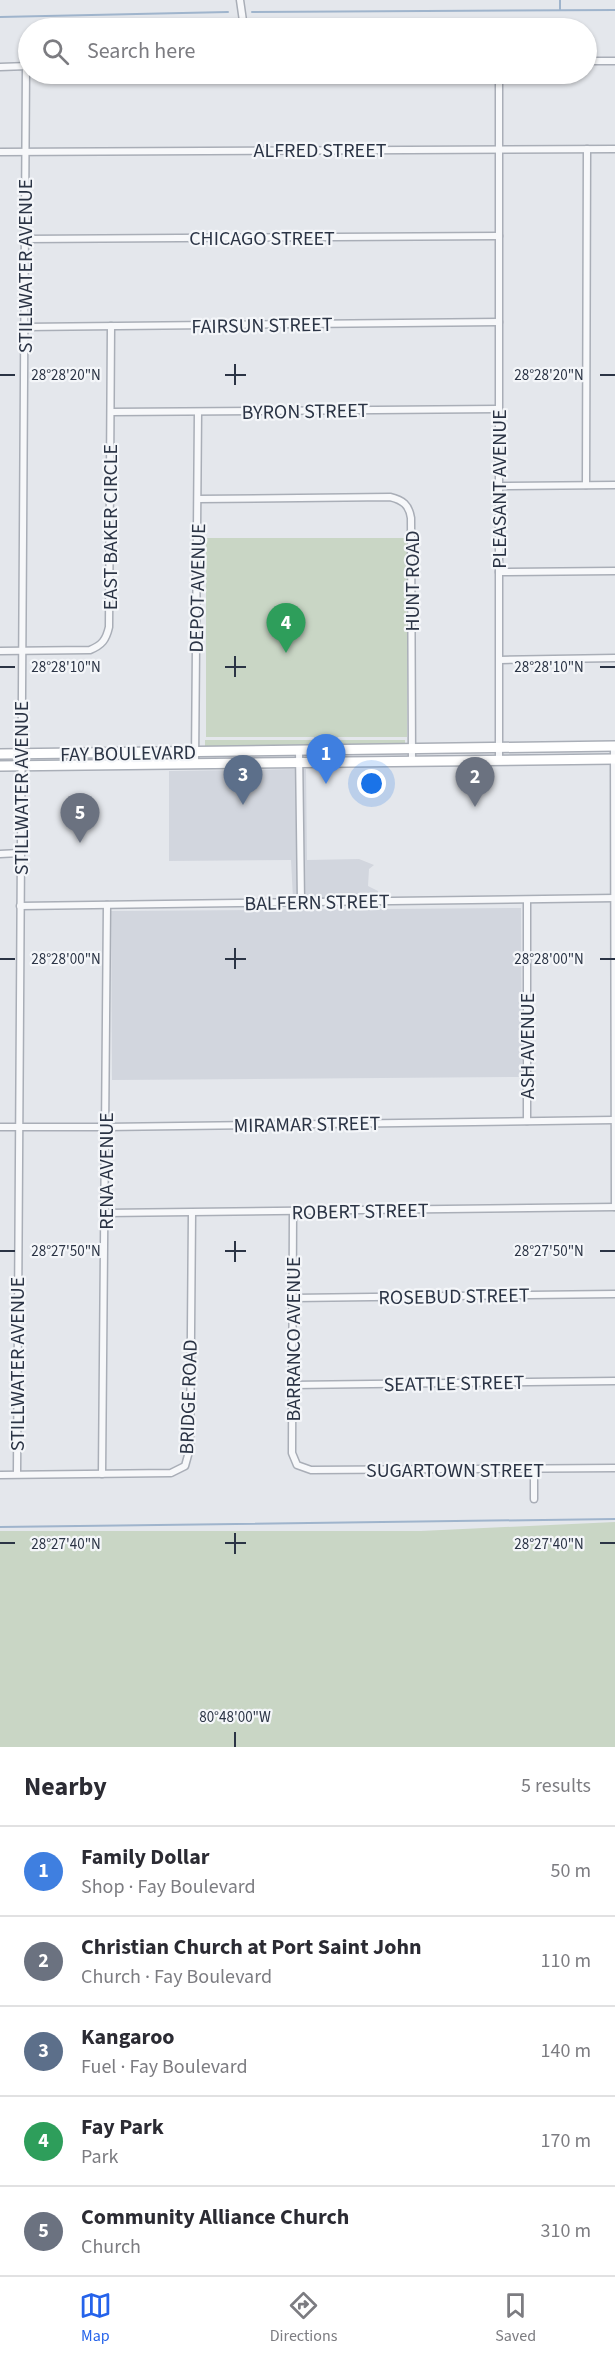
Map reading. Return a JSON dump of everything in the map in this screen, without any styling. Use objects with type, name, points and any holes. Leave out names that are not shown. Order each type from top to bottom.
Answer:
[{"type":"main road","name":"FAY BOULEVARD","points":[[0,754],[615,746]]},
{"type":"main road","name":"FAY BOULEVARD","points":[[0,766],[615,759]]},
{"type":"street","points":[[240,0],[243,18]]},
{"type":"street","points":[[597,61],[615,61]]},
{"type":"street","points":[[0,67],[18,66]]},
{"type":"street","name":"STILLWATER AVENUE","points":[[17,1474],[27,84]]},
{"type":"street","name":"PLEASANT AVENUE","points":[[499,84],[499,761]]},
{"type":"street","points":[[586,485],[587,149]]},
{"type":"street","name":"ALFRED STREET","points":[[0,152],[615,149]]},
{"type":"street","name":"CHICAGO STREET","points":[[25,239],[499,236]]},
{"type":"street","name":"FAIRSUN STREET","points":[[25,327],[499,322]]},
{"type":"street","name":"EAST BAKER CIRCLE","points":[[22,650],[90,650],[99,646],[107,638],[109,627],[111,326]]},
{"type":"street","name":"BYRON STREET","points":[[111,412],[498,409]]},
{"type":"street","name":"DEPOT AVENUE","points":[[195,764],[198,412]]},
{"type":"street","points":[[499,486],[615,485]]},
{"type":"street","name":"HUNT ROAD","points":[[198,499],[390,497],[405,502],[410,510],[411,518],[412,762]]},
{"type":"street","points":[[499,572],[615,572]]},
{"type":"street","points":[[0,651],[22,650]]},
{"type":"street","points":[[500,660],[615,658]]},
{"type":"street","points":[[615,746],[615,1207]]},
{"type":"street","points":[[300,750],[301,902]]},
{"type":"street","points":[[0,854],[20,853]]},
{"type":"street","name":"BALFERN STREET","points":[[20,906],[615,898]]},
{"type":"street","name":"ASH AVENUE","points":[[527,900],[527,1121]]},
{"type":"street","name":"RENA AVENUE","points":[[102,1474],[107,905]]},
{"type":"street","name":"MIRAMAR STREET","points":[[0,1126],[106,1127],[614,1120]]},
{"type":"street","name":"ROBERT STREET","points":[[105,1213],[615,1207]]},
{"type":"street","name":"BARRANCO AVENUE","points":[[293,1211],[292,1453],[297,1465]]},
{"type":"street","name":"BRIDGE ROAD","points":[[0,1475],[171,1473],[185,1466],[189,1458],[192,1213]]},
{"type":"street","name":"ROSEBUD STREET","points":[[293,1298],[615,1294]]},
{"type":"street","name":"SEATTLE STREET","points":[[292,1385],[615,1381]]},
{"type":"street","name":"SUGARTOWN STREET","points":[[297,1465],[312,1470],[615,1468]]},
{"type":"street","points":[[534,1469],[534,1499]]},
{"type":"shaded area","points":[[297,769],[298,899],[293,899],[291,860],[169,861],[169,771]]},
{"type":"shaded area","points":[[303,769],[306,769],[307,860],[359,859],[374,865],[369,869],[368,886],[378,891],[378,898],[304,899]]},
{"type":"shaded area","points":[[521,908],[522,1077],[112,1080],[111,911]]},
{"type":"green space","points":[[206,538],[407,538],[407,737],[206,737]]},
{"type":"green space","points":[[205,740],[405,740],[405,745],[205,747]]},
{"type":"green space","points":[[615,1522],[615,1747],[0,1747],[0,1531],[421,1531]]},
{"type":"waterway","points":[[560,0],[560,10]]},
{"type":"waterway","points":[[252,12],[615,10]]},
{"type":"waterway","points":[[0,17],[228,12]]},
{"type":"waterway","points":[[0,1527],[615,1519]]},
{"type":"place","name":"Fay Park","points":[[286,653]]},
{"type":"place","name":"Family Dollar","points":[[326,784]]},
{"type":"place","name":"Kangaroo","points":[[243,805]]},
{"type":"place","name":"Christian Church at Port Saint John","points":[[475,807]]},
{"type":"place","name":"Community Alliance Church","points":[[80,843]]}]
